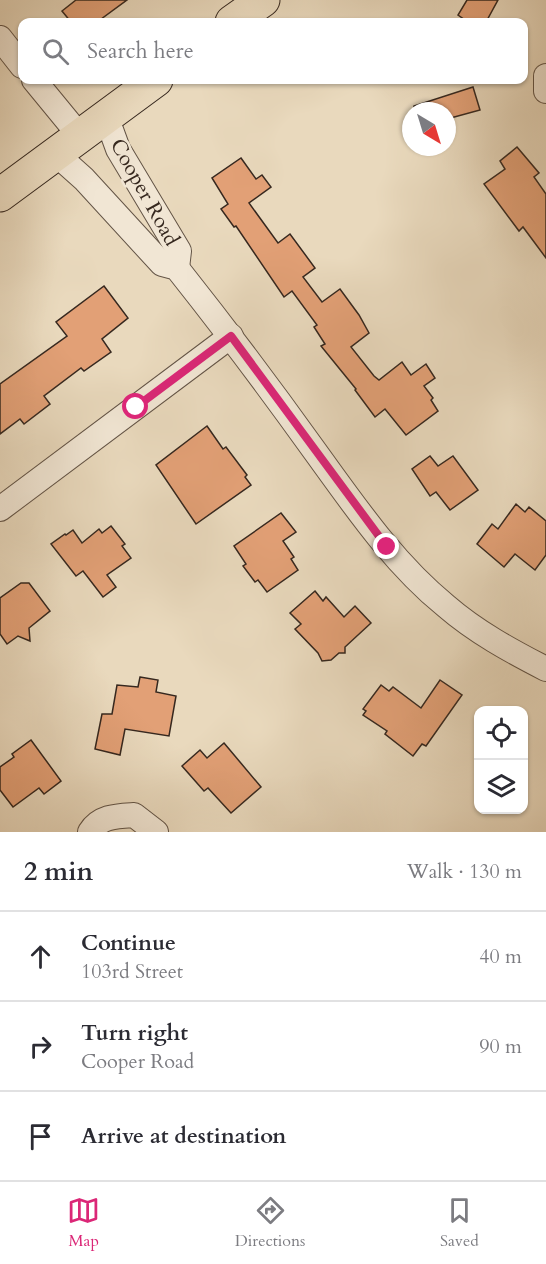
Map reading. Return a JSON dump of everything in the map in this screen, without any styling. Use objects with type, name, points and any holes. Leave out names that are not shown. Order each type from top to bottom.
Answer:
[{"type":"main road","points":[[238,18],[263,0]]},
{"type":"main road","points":[[0,195],[150,84]]},
{"type":"street","points":[[0,38],[18,61]]},
{"type":"street","points":[[546,76],[546,91]]},
{"type":"street","name":"Cooper Road","points":[[36,84],[84,179],[162,264],[177,268],[231,336],[362,515],[412,576],[444,606],[475,628],[546,669]]},
{"type":"street","name":"Cooper Road","points":[[106,116],[123,158],[179,251],[177,268]]},
{"type":"street","points":[[0,509],[231,336]]},
{"type":"street","points":[[90,832],[94,825],[110,816],[134,815],[156,832]]},
{"type":"building","points":[[76,0],[127,0],[102,18],[68,18],[62,11]]},
{"type":"building","points":[[467,0],[498,0],[488,18],[462,18],[458,15]]},
{"type":"building","points":[[473,87],[480,110],[456,117],[456,102],[426,102]]},
{"type":"building","points":[[517,147],[539,173],[534,177],[546,194],[546,258],[523,227],[519,231],[484,184],[505,169],[500,161]]},
{"type":"building","points":[[241,158],[256,179],[262,175],[271,187],[249,203],[278,243],[290,234],[315,268],[303,277],[322,302],[340,289],[359,315],[369,333],[351,347],[374,376],[379,380],[402,362],[411,375],[426,364],[435,378],[424,386],[433,398],[431,400],[438,411],[406,435],[385,409],[375,417],[356,389],[321,346],[325,344],[314,327],[317,325],[292,291],[284,297],[236,226],[234,227],[221,209],[228,204],[212,178]]},
{"type":"building","points":[[104,286],[128,318],[102,339],[111,352],[84,371],[81,368],[44,396],[50,404],[24,424],[20,419],[0,434],[0,384],[67,336],[56,322]]},
{"type":"building","points":[[207,426],[223,449],[226,447],[247,475],[245,477],[251,485],[196,524],[156,465]]},
{"type":"building","points":[[430,456],[438,466],[453,456],[478,490],[450,510],[436,492],[430,496],[412,469]]},
{"type":"building","points":[[516,504],[525,512],[529,507],[546,521],[546,555],[535,570],[515,554],[504,567],[477,544],[492,524],[498,529]]},
{"type":"building","points":[[281,513],[296,532],[283,541],[294,557],[291,559],[298,570],[267,592],[258,580],[255,582],[243,566],[246,564],[234,546]]},
{"type":"building","points":[[111,526],[125,544],[122,546],[131,558],[107,575],[116,587],[103,597],[83,571],[76,576],[51,544],[73,530],[82,543],[99,529],[102,533]]},
{"type":"building","points":[[21,583],[29,583],[50,611],[29,628],[30,641],[18,636],[7,644],[0,634],[0,598]]},
{"type":"building","points":[[315,591],[323,601],[326,597],[344,617],[355,606],[371,623],[345,647],[345,653],[339,653],[331,660],[322,661],[318,653],[295,629],[301,624],[290,613]]},
{"type":"building","points":[[140,677],[158,680],[156,692],[176,696],[169,736],[125,729],[120,755],[95,749],[102,714],[112,714],[117,685],[138,687]]},
{"type":"building","points":[[440,680],[462,695],[426,746],[422,744],[413,756],[385,734],[387,731],[363,715],[366,711],[363,709],[381,685],[389,691],[393,687],[421,708]]},
{"type":"building","points":[[31,740],[61,781],[44,794],[39,788],[13,807],[0,790],[0,767],[14,757],[12,754]]},
{"type":"building","points":[[224,743],[261,787],[231,813],[208,788],[204,791],[182,766],[200,750],[207,758]]},
{"type":"route","points":[[136,407],[231,336],[387,547]]}]
